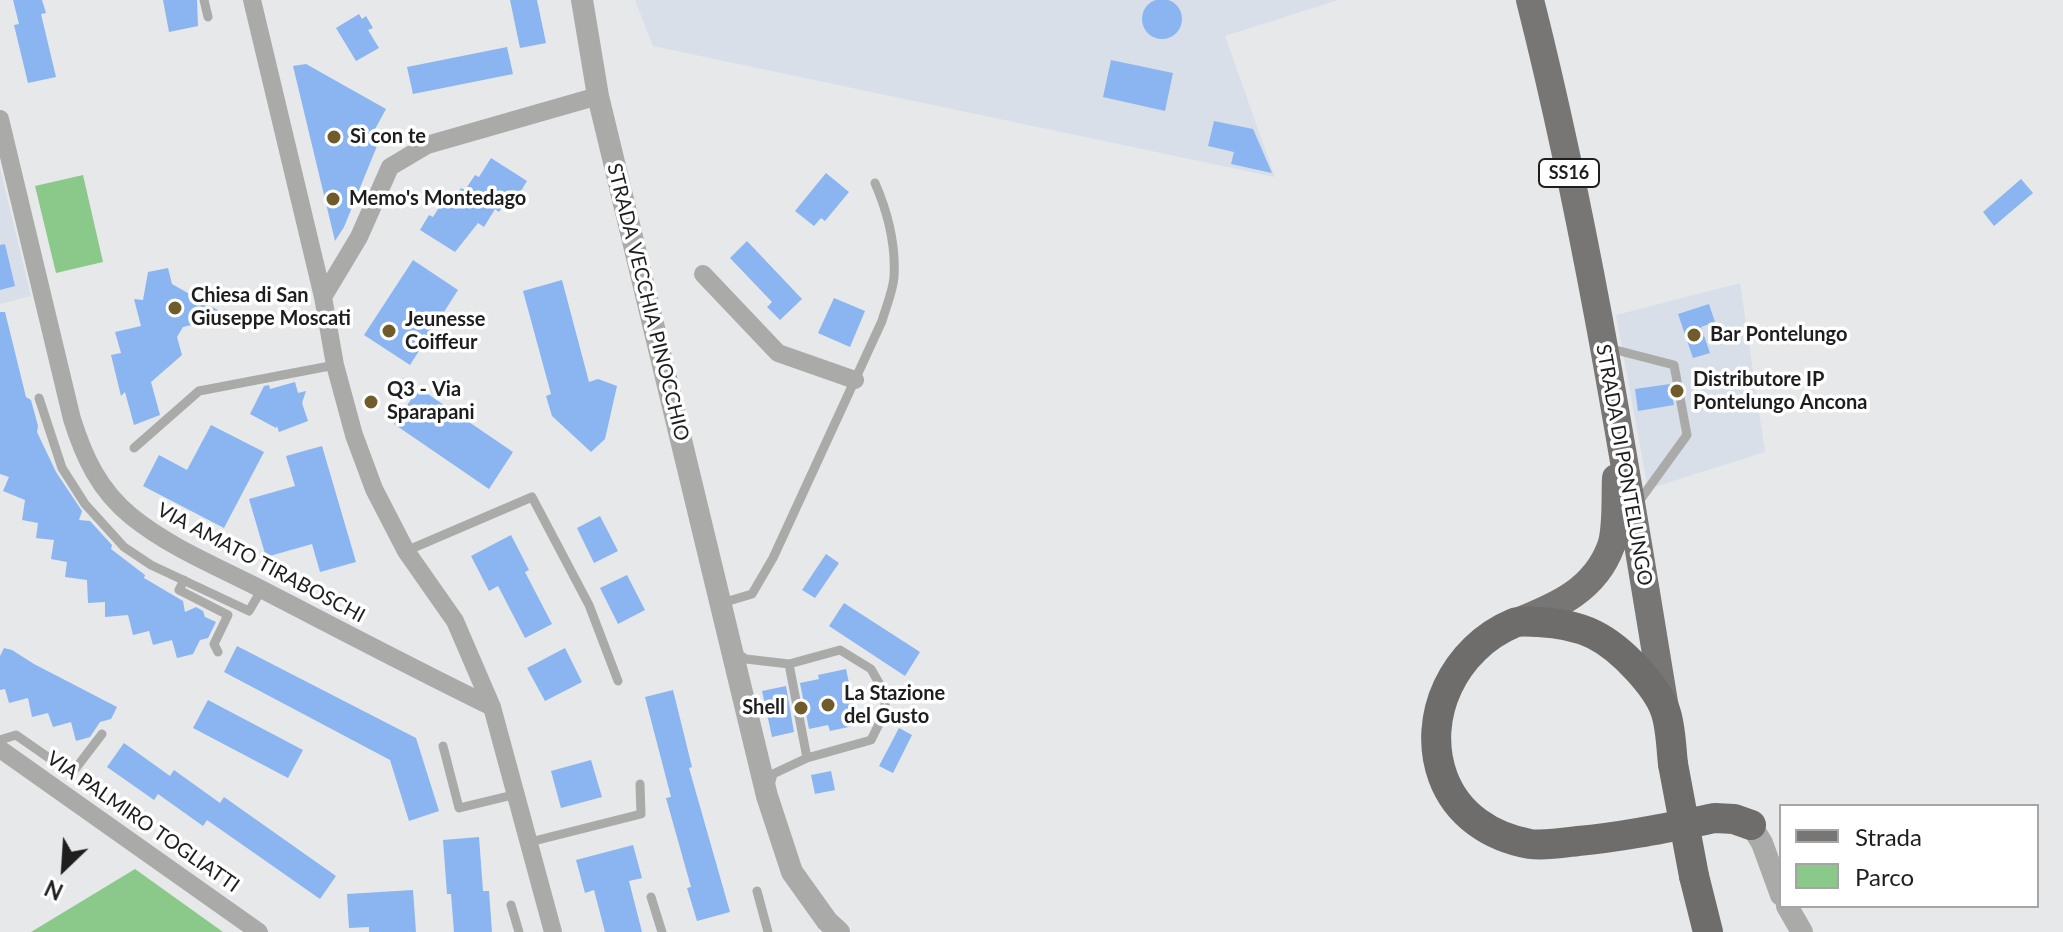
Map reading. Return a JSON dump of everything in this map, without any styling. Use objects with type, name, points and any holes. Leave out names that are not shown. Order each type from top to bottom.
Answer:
[{"type":"highway","points":[[1665,709],[1648,681],[1623,653],[1603,637],[1559,623],[1517,622],[1479,647],[1446,687],[1437,715],[1437,760],[1446,786],[1459,807],[1480,826],[1504,838],[1532,844],[1602,839],[1715,818],[1734,819],[1751,825]]},
{"type":"highway","name":"STRADA DI PONTELUNGO","points":[[1665,709],[1694,876],[1708,932]]},
{"type":"main road","name":"STRADA DI PONTELUNGO","points":[[1530,0],[1548,70],[1604,347],[1665,709]]},
{"type":"main road","points":[[1517,622],[1556,606],[1581,591],[1597,573],[1612,544],[1618,437]]},
{"type":"street","points":[[252,0],[323,297],[335,365],[354,435],[374,489],[406,551],[455,621],[492,707],[553,932]]},
{"type":"street","name":"STRADA VECCHIA PINOCCHIO","points":[[582,0],[598,96],[767,796],[792,872],[827,921],[839,932]]},
{"type":"street","points":[[323,297],[359,237],[390,167],[427,145],[598,96]]},
{"type":"street","name":"VIA AMATO TIRABOSCHI","points":[[0,119],[6,168],[72,419],[84,457],[101,485],[130,515],[165,540],[492,707]]},
{"type":"street","points":[[703,274],[778,353],[855,380]]},
{"type":"street","name":"VIA PALMIRO TOGLIATTI","points":[[0,749],[259,932]]},
{"type":"street","points":[[1751,825],[1762,843],[1779,890]]},
{"type":"street","points":[[1788,908],[1802,932]]},
{"type":"lane","points":[[204,0],[208,17]]},
{"type":"lane","points":[[722,603],[752,594],[773,558],[882,321],[894,280],[893,245],[887,211],[875,183]]},
{"type":"lane","points":[[1604,347],[1674,365],[1687,435],[1632,510]]},
{"type":"lane","points":[[134,448],[199,391],[335,365]]},
{"type":"lane","points":[[39,398],[62,468],[85,504],[124,547],[151,565],[249,611],[262,589]]},
{"type":"lane","points":[[406,551],[532,497],[589,605],[618,681]]},
{"type":"lane","points":[[184,580],[179,590],[228,615],[214,644],[218,652]]},
{"type":"lane","points":[[732,649],[746,659],[789,664],[840,650],[871,669],[887,697],[871,740],[807,758],[773,774],[767,796]]},
{"type":"lane","points":[[789,664],[807,758]]},
{"type":"lane","points":[[0,740],[16,735],[62,767],[76,768],[102,734]]},
{"type":"lane","points":[[443,746],[459,808],[517,794]]},
{"type":"lane","points":[[530,842],[641,814],[640,784]]},
{"type":"lane","points":[[757,891],[768,932]]},
{"type":"lane","points":[[651,897],[662,932]]},
{"type":"lane","points":[[511,905],[519,932]]},
{"type":"shaded area","points":[[635,0],[1338,0],[1225,36],[1275,177],[653,46]]},
{"type":"shaded area","points":[[0,168],[31,296],[0,304]]},
{"type":"shaded area","points":[[1740,283],[1765,452],[1648,489],[1616,315]]},
{"type":"green space","points":[[83,175],[103,262],[56,273],[35,186]]},
{"type":"green space","points":[[135,869],[223,932],[31,932]]},
{"type":"building","points":[[1162,-1],[1176,5],[1182,19],[1176,33],[1162,39],[1148,33],[1142,19],[1148,5]]},
{"type":"building","points":[[13,0],[42,0],[46,13],[41,14],[56,77],[28,83],[14,25],[19,24]]},
{"type":"building","points":[[163,0],[197,0],[198,26],[169,32]]},
{"type":"building","points":[[510,0],[537,0],[546,43],[520,48]]},
{"type":"building","points":[[359,14],[362,19],[366,16],[373,28],[368,30],[379,48],[356,61],[336,28]]},
{"type":"building","points":[[507,47],[513,74],[413,94],[407,67]]},
{"type":"building","points":[[1111,60],[1173,73],[1165,111],[1103,97]]},
{"type":"building","points":[[306,64],[386,109],[374,131],[377,146],[344,227],[335,241],[293,66]]},
{"type":"building","points":[[1214,121],[1253,129],[1272,173],[1231,164],[1234,152],[1208,146]]},
{"type":"building","points":[[491,158],[527,181],[516,199],[510,195],[499,212],[495,209],[484,227],[478,223],[455,252],[420,230],[445,198],[452,202],[475,175],[479,177]]},
{"type":"building","points":[[826,173],[849,192],[825,221],[821,218],[814,226],[795,211]]},
{"type":"building","points":[[2021,179],[2033,193],[1994,226],[1983,212]]},
{"type":"building","points":[[747,241],[802,299],[780,320],[767,307],[772,302],[730,258]]},
{"type":"building","points":[[5,244],[15,286],[0,290],[0,245]]},
{"type":"building","points":[[413,260],[458,290],[410,365],[364,335]]},
{"type":"building","points":[[168,268],[172,284],[228,316],[183,327],[177,337],[182,355],[151,382],[160,415],[134,425],[125,392],[121,396],[111,355],[121,353],[115,332],[141,326],[134,299],[143,300],[148,272]]},
{"type":"building","points":[[562,280],[589,382],[598,379],[617,386],[605,439],[591,452],[552,416],[546,396],[551,394],[523,291]]},
{"type":"building","points":[[834,298],[865,311],[850,347],[818,333]]},
{"type":"building","points":[[1709,304],[1715,322],[1701,327],[1710,353],[1693,358],[1678,314]]},
{"type":"building","points":[[0,312],[5,312],[26,397],[31,400],[38,426],[37,432],[56,472],[82,511],[79,520],[90,521],[112,545],[111,549],[145,575],[144,578],[183,601],[185,612],[196,607],[203,611],[205,617],[216,622],[208,638],[200,640],[193,654],[177,658],[172,640],[153,645],[149,631],[133,635],[128,615],[105,617],[105,602],[88,603],[87,580],[65,577],[67,562],[51,559],[54,540],[36,538],[38,523],[22,520],[25,500],[3,491],[9,477],[0,474]]},
{"type":"building","points":[[295,382],[298,393],[306,391],[302,403],[308,421],[279,432],[277,426],[250,414],[264,386],[269,385],[270,389]]},
{"type":"building","points":[[1670,384],[1674,405],[1638,411],[1635,389]]},
{"type":"building","points":[[419,388],[513,452],[489,489],[394,424]]},
{"type":"building","points":[[211,425],[264,452],[224,528],[143,486],[159,455],[187,470]]},
{"type":"building","points":[[322,446],[356,562],[320,572],[312,544],[266,557],[249,499],[295,486],[286,456]]},
{"type":"building","points":[[600,516],[618,551],[594,563],[577,528]]},
{"type":"building","points":[[511,535],[529,570],[525,572],[552,624],[525,638],[498,586],[489,591],[471,556]]},
{"type":"building","points":[[826,554],[839,563],[815,598],[802,590]]},
{"type":"building","points":[[627,575],[645,610],[618,624],[600,588]]},
{"type":"building","points":[[844,603],[920,652],[905,676],[829,626]]},
{"type":"building","points":[[237,646],[416,738],[439,811],[409,821],[390,760],[224,672]]},
{"type":"building","points":[[4,648],[117,707],[111,719],[100,722],[90,737],[76,741],[71,722],[53,727],[48,713],[32,717],[28,698],[9,703],[5,689],[0,690],[0,656]]},
{"type":"building","points":[[565,648],[582,682],[545,701],[527,668]]},
{"type":"building","points":[[846,669],[858,725],[830,731],[828,725],[809,729],[800,683],[819,679],[818,675]]},
{"type":"building","points":[[786,686],[794,732],[772,737],[762,691]]},
{"type":"building","points":[[673,690],[692,767],[689,768],[730,912],[697,921],[687,888],[691,887],[666,798],[671,797],[645,697]]},
{"type":"building","points":[[208,700],[303,750],[288,778],[193,728]]},
{"type":"building","points":[[899,728],[912,735],[893,773],[879,766]]},
{"type":"building","points":[[124,743],[170,776],[174,770],[220,803],[224,797],[336,876],[320,899],[207,820],[203,826],[158,794],[154,800],[107,767]]},
{"type":"building","points":[[591,760],[602,797],[561,808],[551,771]]},
{"type":"building","points":[[831,771],[835,790],[815,794],[811,775]]},
{"type":"building","points":[[479,837],[483,891],[489,891],[492,932],[454,932],[451,894],[447,894],[443,840]]},
{"type":"building","points":[[633,845],[642,878],[629,881],[642,932],[605,932],[594,890],[585,893],[576,860]]},
{"type":"building","points":[[413,890],[416,932],[369,932],[369,927],[349,928],[347,894]]},
{"type":"place","name":"Sì con te","points":[[334,137]]},
{"type":"place","name":"Memo's Montedago","points":[[333,199]]},
{"type":"place","name":"Chiesa di San Giuseppe Moscati","points":[[175,308]]},
{"type":"place","name":"Jeunesse Coiffeur","points":[[389,331]]},
{"type":"place","name":"Bar Pontelungo","points":[[1694,335]]},
{"type":"place","name":"Distributore IP Pontelungo Ancona","points":[[1677,391]]},
{"type":"place","name":"Q3 - Via Sparapani","points":[[371,402]]},
{"type":"place","name":"La Stazione del Gusto","points":[[828,705]]},
{"type":"place","name":"Shell","points":[[801,708]]}]
